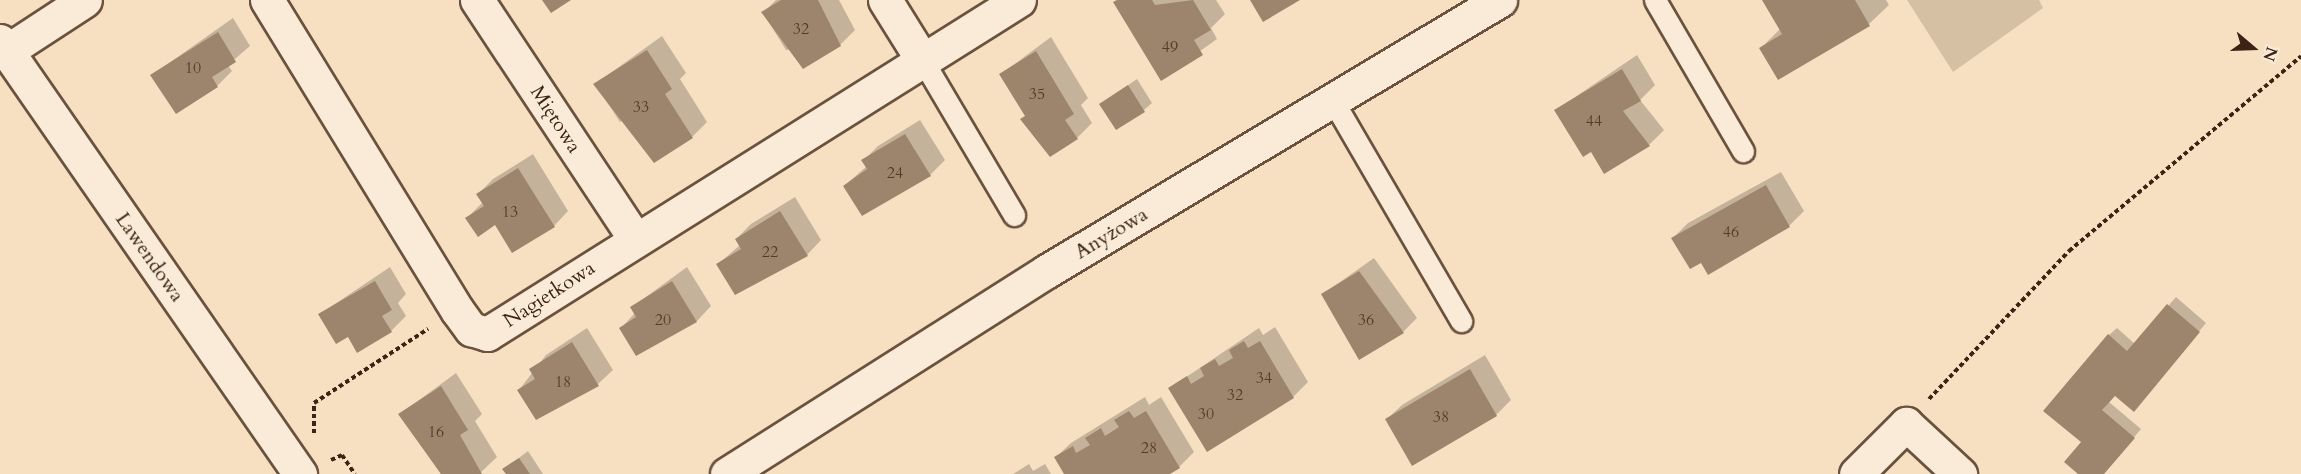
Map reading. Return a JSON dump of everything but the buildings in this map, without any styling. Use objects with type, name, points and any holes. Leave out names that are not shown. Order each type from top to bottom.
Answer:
[{"type":"street","points":[[4,46],[85,0]]},
{"type":"street","name":"Nagietkowa","points":[[267,0],[457,310],[471,329],[487,334],[635,238],[1019,0]]},
{"type":"street","name":"Miętowa","points":[[477,0],[635,238]]},
{"type":"street","points":[[885,0],[923,61]]},
{"type":"street","name":"Anyżowa","points":[[727,474],[1332,99],[1500,0]]},
{"type":"street","name":"Lawendowa","points":[[4,46],[299,473]]},
{"type":"street","points":[[1856,474],[1906,424],[1960,474]]},
{"type":"lane","points":[[1654,0],[1743,151]]},
{"type":"lane","points":[[923,61],[1014,215]]},
{"type":"lane","points":[[1332,99],[1461,321]]},
{"type":"path","points":[[1906,424],[2069,251],[2301,56]]},
{"type":"path","points":[[299,473],[312,461],[314,403],[457,310]]},
{"type":"path","points":[[342,455],[355,474]]},
{"type":"shaded area","points":[[1907,0],[2039,0],[2043,8],[1953,72]]}]
